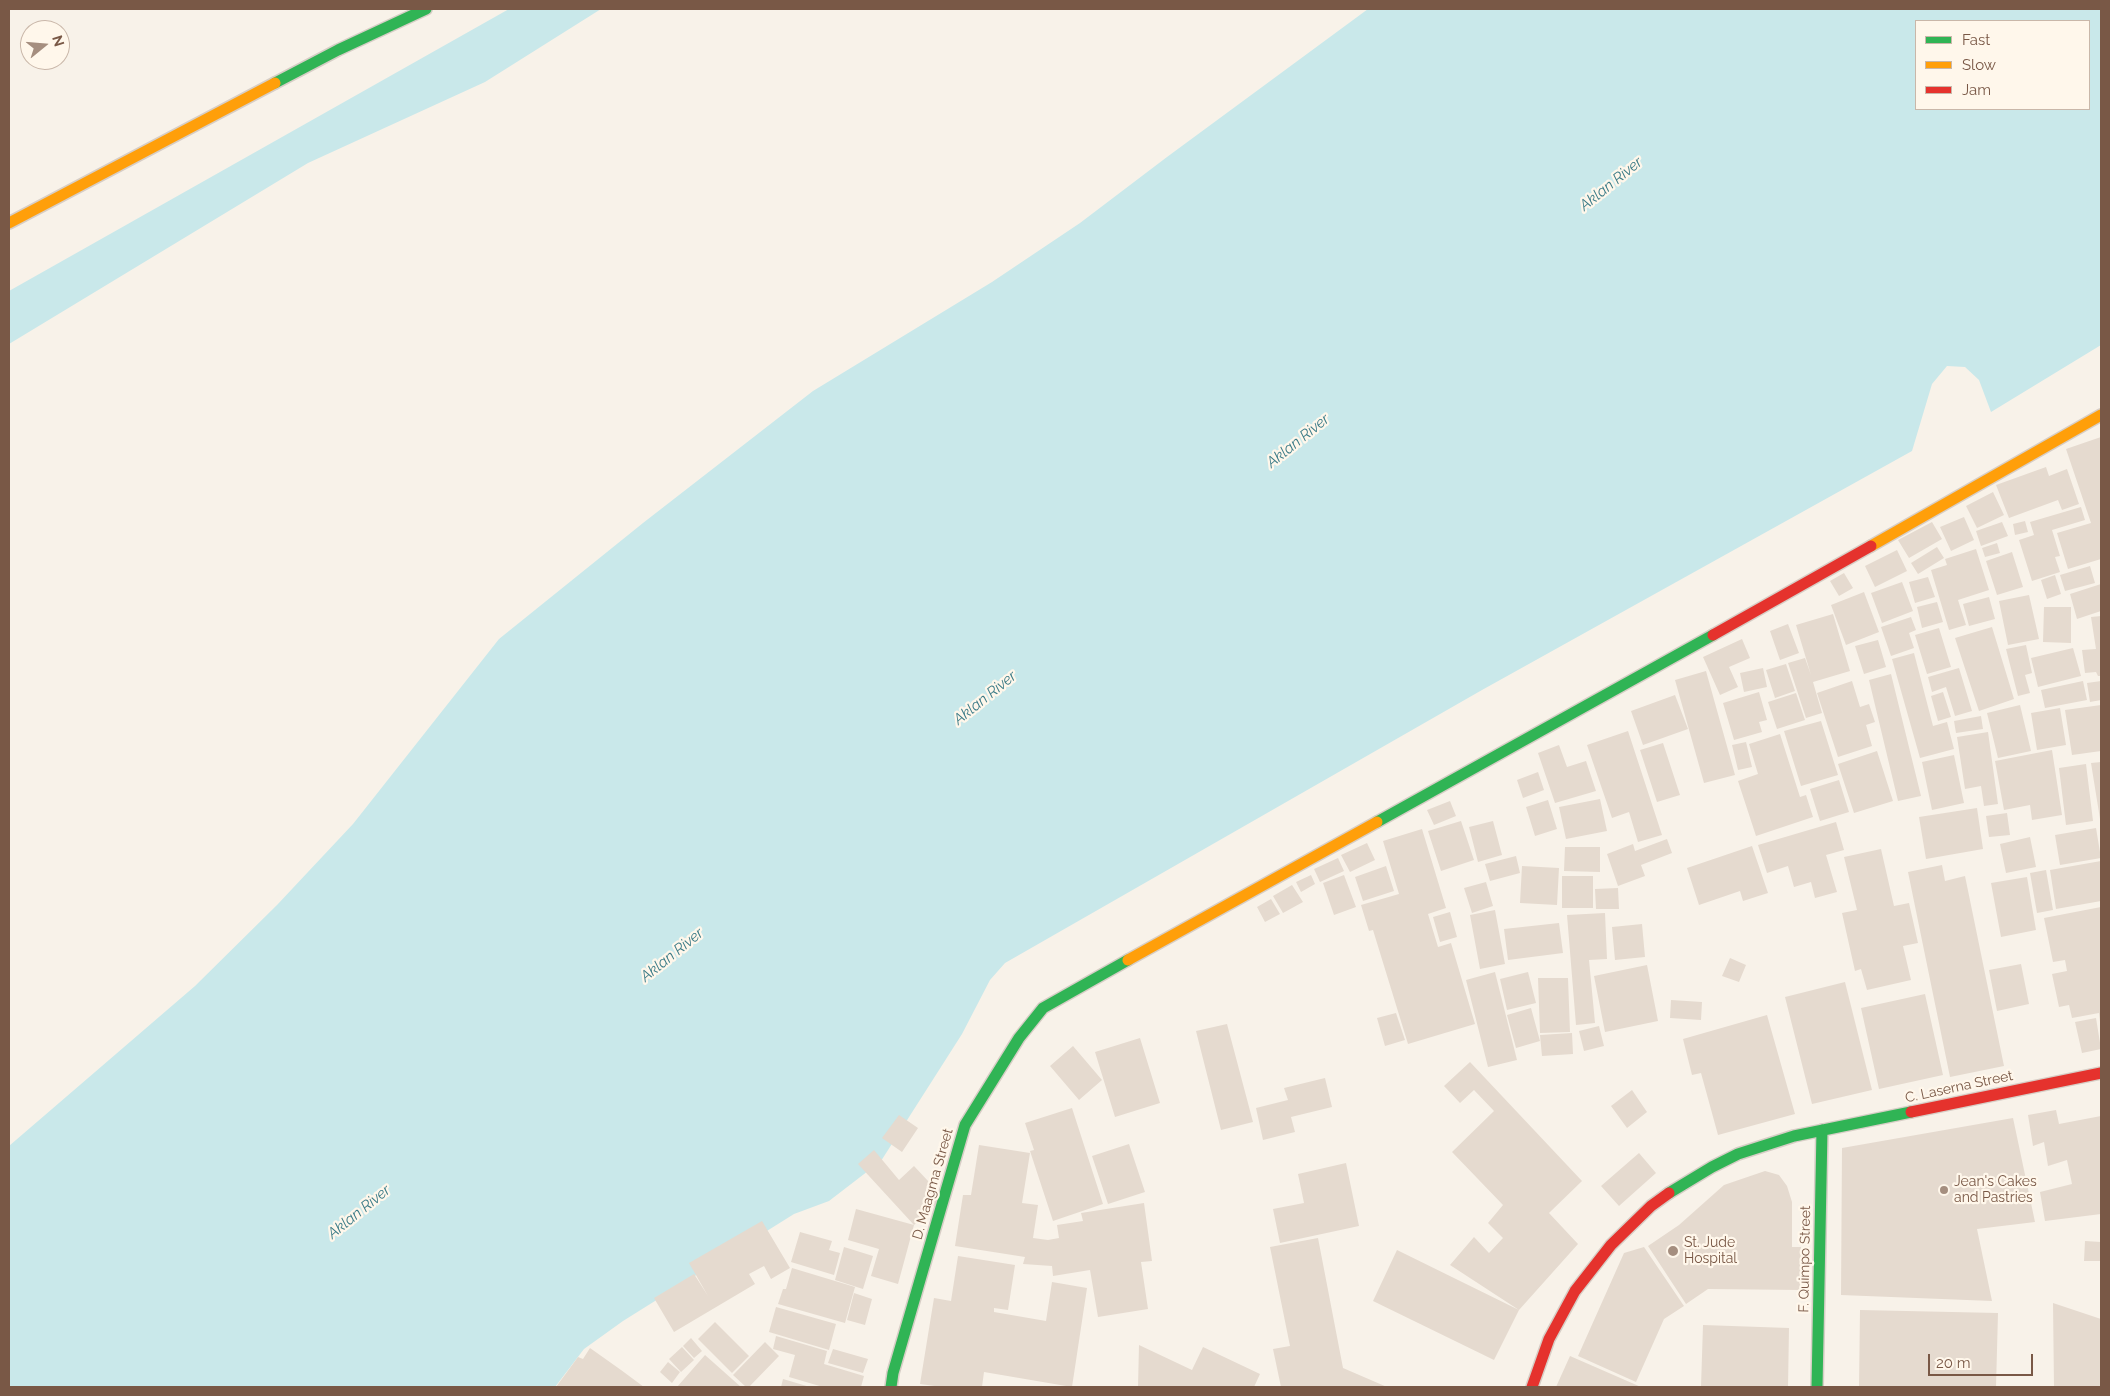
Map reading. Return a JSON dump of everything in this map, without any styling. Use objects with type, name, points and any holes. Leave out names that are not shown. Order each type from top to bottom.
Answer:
[{"type":"street","points":[[9,223],[338,50],[426,9]]},
{"type":"street","name":"D. Maagma Street","points":[[891,1387],[893,1373],[965,1125],[1019,1038],[1043,1008],[1798,587],[2101,415]]},
{"type":"street","name":"C. Laserna Street","points":[[1532,1387],[1539,1362],[1549,1338],[1575,1291],[1611,1245],[1633,1222],[1670,1192],[1738,1154],[1784,1139],[1822,1130],[2101,1073]]},
{"type":"street","name":"F. Quimpo Street","points":[[1817,1387],[1822,1130]]},
{"type":"water","points":[[509,9],[601,9],[485,82],[308,163],[9,344],[9,291]]},
{"type":"water","name":"Aklan River","points":[[1368,9],[2101,9],[2101,345],[1991,412],[1979,380],[1965,367],[1947,366],[1932,384],[1912,451],[1482,690],[1005,963],[990,980],[962,1034],[881,1161],[829,1201],[794,1214],[623,1321],[584,1349],[555,1387],[9,1387],[9,1146],[195,986],[277,905],[353,824],[499,639],[643,523],[813,391],[992,282],[1080,223]]},
{"type":"building","points":[[2101,437],[2101,559],[2068,569],[2057,533],[2091,523],[2066,449]]},
{"type":"building","points":[[2046,467],[2049,476],[2067,469],[2079,504],[2062,510],[2058,500],[2009,518],[1996,485]]},
{"type":"building","points":[[1993,492],[2004,515],[1977,528],[1966,506]]},
{"type":"building","points":[[2081,507],[2085,520],[2052,530],[2060,556],[2055,557],[2060,572],[2032,581],[2019,540],[2034,535],[2030,522]]},
{"type":"building","points":[[1964,517],[1974,540],[1951,551],[1940,527]]},
{"type":"building","points":[[2025,521],[2028,532],[2015,535],[2013,524]]},
{"type":"building","points":[[1932,522],[1942,539],[1909,558],[1898,540]]},
{"type":"building","points":[[2002,522],[2008,536],[1981,546],[1976,531]]},
{"type":"building","points":[[1997,543],[2000,553],[1985,557],[1982,548]]},
{"type":"building","points":[[1937,547],[1944,558],[1918,574],[1911,563]]},
{"type":"building","points":[[1976,549],[1989,590],[1958,600],[1966,625],[1949,630],[1931,570],[1947,565],[1945,559]]},
{"type":"building","points":[[1897,550],[1907,571],[1875,587],[1865,566]]},
{"type":"building","points":[[2012,552],[2023,587],[1997,595],[1986,561]]},
{"type":"building","points":[[2090,566],[2095,583],[2065,591],[2060,575]]},
{"type":"building","points":[[1844,573],[1853,588],[1839,596],[1830,581]]},
{"type":"building","points":[[2055,575],[2061,594],[2047,599],[2041,580]]},
{"type":"building","points":[[1928,577],[1935,597],[1915,603],[1909,582]]},
{"type":"building","points":[[1902,582],[1913,611],[1882,623],[1871,593]]},
{"type":"building","points":[[2101,584],[2101,611],[2077,619],[2070,594]]},
{"type":"building","points":[[1864,592],[1879,632],[1846,645],[1831,605]]},
{"type":"building","points":[[2029,595],[2039,639],[2008,645],[1999,601]]},
{"type":"building","points":[[1989,597],[1995,619],[1969,626],[1963,604]]},
{"type":"building","points":[[1937,602],[1943,622],[1922,628],[1917,607]]},
{"type":"building","points":[[2044,607],[2071,607],[2071,643],[2043,642]]},
{"type":"building","points":[[1833,614],[1850,671],[1813,682],[1822,713],[1806,718],[1788,663],[1805,658],[1811,675],[1796,625]]},
{"type":"building","points":[[2101,616],[2101,676],[2098,676],[2096,672],[2085,673],[2082,650],[2096,649],[2091,617]]},
{"type":"building","points":[[1911,617],[1916,630],[1909,633],[1914,648],[1891,656],[1881,627]]},
{"type":"building","points":[[1788,624],[1799,653],[1780,660],[1770,631]]},
{"type":"building","points":[[1992,627],[2014,699],[1979,711],[1955,638]]},
{"type":"building","points":[[1939,628],[1951,667],[1927,674],[1915,635]]},
{"type":"building","points":[[1742,639],[1750,658],[1729,667],[1738,687],[1720,695],[1703,657]]},
{"type":"building","points":[[1878,640],[1886,667],[1864,674],[1855,646]]},
{"type":"building","points":[[2026,645],[2032,673],[2025,675],[2030,693],[2018,696],[2006,649]]},
{"type":"building","points":[[2073,648],[2081,676],[2038,687],[2031,658]]},
{"type":"building","points":[[1914,653],[1933,726],[1947,722],[1954,749],[1920,758],[1892,659]]},
{"type":"building","points":[[1786,664],[1795,691],[1775,698],[1766,670]]},
{"type":"building","points":[[1763,668],[1767,687],[1744,692],[1740,673]]},
{"type":"building","points":[[1959,668],[1972,711],[1955,716],[1946,687],[1932,692],[1928,677]]},
{"type":"building","points":[[1706,671],[1735,775],[1704,783],[1675,680]]},
{"type":"building","points":[[1891,674],[1921,796],[1898,801],[1869,680]]},
{"type":"building","points":[[1852,681],[1860,707],[1869,704],[1875,722],[1866,725],[1872,746],[1838,757],[1817,693]]},
{"type":"building","points":[[2083,681],[2087,700],[2045,708],[2041,690]]},
{"type":"building","points":[[2101,681],[2101,700],[2090,702],[2087,683]]},
{"type":"building","points":[[1759,692],[1767,720],[1759,722],[1762,732],[1734,740],[1723,703]]},
{"type":"building","points":[[1943,692],[1951,717],[1938,721],[1931,696]]},
{"type":"building","points":[[1796,693],[1805,720],[1777,729],[1768,702]]},
{"type":"building","points":[[1675,695],[1688,729],[1643,745],[1631,711]]},
{"type":"building","points":[[2020,705],[2031,751],[1998,758],[1987,713]]},
{"type":"building","points":[[2101,705],[2101,751],[2072,755],[2065,710]]},
{"type":"building","points":[[2060,708],[2066,745],[2037,750],[2031,713]]},
{"type":"building","points":[[1981,716],[1983,729],[1956,733],[1954,721]]},
{"type":"building","points":[[1821,721],[1838,775],[1801,786],[1784,731]]},
{"type":"building","points":[[1628,731],[1662,835],[1638,842],[1629,812],[1612,818],[1587,745]]},
{"type":"building","points":[[1988,732],[1998,804],[1984,806],[1981,786],[1965,789],[1957,737]]},
{"type":"building","points":[[1780,734],[1800,797],[1806,795],[1813,817],[1756,836],[1738,781],[1758,774],[1749,744]]},
{"type":"building","points":[[1746,742],[1752,767],[1738,770],[1732,745]]},
{"type":"building","points":[[1663,743],[1680,795],[1657,802],[1640,750]]},
{"type":"building","points":[[1559,745],[1567,767],[1586,761],[1596,791],[1555,803],[1538,753]]},
{"type":"building","points":[[2052,750],[2062,815],[2032,820],[2030,805],[2004,810],[1995,761]]},
{"type":"building","points":[[1877,751],[1893,801],[1854,813],[1838,764]]},
{"type":"building","points":[[1954,755],[1964,803],[1932,810],[1922,762]]},
{"type":"building","points":[[2101,762],[2101,819],[2100,819],[2091,763]]},
{"type":"building","points":[[2086,764],[2093,821],[2066,825],[2059,768]]},
{"type":"building","points":[[1538,772],[1544,790],[1523,798],[1517,780]]},
{"type":"building","points":[[1839,780],[1849,812],[1820,821],[1810,789]]},
{"type":"building","points":[[1600,799],[1607,831],[1566,839],[1559,807]]},
{"type":"building","points":[[1548,800],[1557,829],[1535,836],[1526,807]]},
{"type":"building","points":[[1450,801],[1456,816],[1434,825],[1427,810]]},
{"type":"building","points":[[1977,808],[1983,849],[1926,859],[1919,817]]},
{"type":"building","points":[[2007,813],[2010,835],[1989,837],[1986,816]]},
{"type":"building","points":[[1461,821],[1474,860],[1441,871],[1428,831]]},
{"type":"building","points":[[1493,821],[1502,855],[1478,862],[1469,827]]},
{"type":"building","points":[[1836,822],[1844,850],[1826,855],[1837,892],[1815,898],[1811,882],[1794,887],[1788,866],[1767,873],[1758,845]]},
{"type":"building","points":[[2096,828],[2101,858],[2060,865],[2055,835]]},
{"type":"building","points":[[1422,829],[1446,908],[1428,914],[1438,947],[1451,943],[1475,1024],[1408,1044],[1373,930],[1369,931],[1361,905],[1399,894],[1383,841]]},
{"type":"building","points":[[2030,837],[2036,867],[2006,873],[2000,844]]},
{"type":"building","points":[[1667,839],[1672,853],[1641,865],[1645,876],[1618,886],[1607,854],[1633,844],[1635,851]]},
{"type":"building","points":[[1367,843],[1375,860],[1350,872],[1341,855]]},
{"type":"building","points":[[1752,846],[1768,893],[1743,901],[1740,891],[1699,905],[1687,868]]},
{"type":"building","points":[[1565,847],[1600,847],[1600,872],[1564,871]]},
{"type":"building","points":[[1881,849],[1894,906],[1909,903],[1918,943],[1903,946],[1911,980],[1867,990],[1861,969],[1855,971],[1842,913],[1857,910],[1844,857]]},
{"type":"building","points":[[1516,856],[1520,873],[1490,881],[1485,864]]},
{"type":"building","points":[[1338,858],[1344,871],[1320,882],[1314,869]]},
{"type":"building","points":[[2101,861],[2101,901],[2056,909],[2050,870]]},
{"type":"building","points":[[1942,865],[1945,881],[1965,876],[2004,1066],[1950,1077],[1908,872]]},
{"type":"building","points":[[1386,866],[1394,891],[1363,901],[1355,877]]},
{"type":"building","points":[[1522,866],[1559,868],[1557,905],[1520,903]]},
{"type":"building","points":[[2046,870],[2053,910],[2037,913],[2030,873]]},
{"type":"building","points":[[1311,875],[1315,884],[1301,892],[1296,882]]},
{"type":"building","points":[[1344,875],[1356,907],[1334,915],[1323,883]]},
{"type":"building","points":[[1562,876],[1593,876],[1593,908],[1562,908]]},
{"type":"building","points":[[2027,877],[2036,930],[2001,937],[1991,883]]},
{"type":"building","points":[[1486,882],[1493,906],[1472,913],[1464,888]]},
{"type":"building","points":[[1292,885],[1303,902],[1283,913],[1273,896]]},
{"type":"building","points":[[1618,888],[1619,909],[1596,909],[1595,889]]},
{"type":"building","points":[[1271,899],[1280,914],[1265,922],[1257,907]]},
{"type":"building","points":[[2101,907],[2100,1022],[2099,1013],[2072,1018],[2069,1005],[2059,1007],[2052,974],[2067,971],[2065,960],[2053,962],[2044,918]]},
{"type":"building","points":[[1495,910],[1505,964],[1480,969],[1470,915]]},
{"type":"building","points":[[1450,912],[1457,937],[1440,942],[1433,917]]},
{"type":"building","points":[[1605,913],[1607,959],[1589,960],[1595,1023],[1576,1025],[1567,915]]},
{"type":"building","points":[[1559,923],[1563,953],[1508,960],[1504,929]]},
{"type":"building","points":[[1642,924],[1645,957],[1615,960],[1612,927]]},
{"type":"building","points":[[1730,958],[1746,965],[1739,982],[1722,976]]},
{"type":"building","points":[[2021,964],[2029,1004],[1997,1011],[1989,970]]},
{"type":"building","points":[[1647,965],[1658,1021],[1605,1032],[1594,976]]},
{"type":"building","points":[[1495,972],[1517,1060],[1488,1067],[1466,980]]},
{"type":"building","points":[[1528,972],[1536,1003],[1507,1010],[1500,979]]},
{"type":"building","points":[[1538,978],[1568,978],[1570,1032],[1540,1033]]},
{"type":"building","points":[[1845,982],[1872,1090],[1812,1104],[1785,997]]},
{"type":"building","points":[[1925,994],[1943,1075],[1879,1089],[1861,1008]]},
{"type":"building","points":[[1671,1000],[1702,1002],[1701,1020],[1670,1018]]},
{"type":"building","points":[[1531,1008],[1540,1041],[1516,1048],[1507,1015]]},
{"type":"building","points":[[1396,1013],[1405,1040],[1385,1046],[1377,1018]]},
{"type":"building","points":[[1767,1015],[1795,1114],[1718,1135],[1701,1073],[1692,1075],[1683,1039]]},
{"type":"building","points":[[2096,1018],[2101,1049],[2082,1053],[2075,1022]]},
{"type":"building","points":[[1227,1024],[1253,1122],[1221,1130],[1196,1031]]},
{"type":"building","points":[[1599,1026],[1604,1046],[1584,1051],[1579,1031]]},
{"type":"building","points":[[1572,1033],[1573,1054],[1542,1056],[1540,1035]]},
{"type":"building","points":[[1140,1038],[1160,1103],[1115,1117],[1095,1052]]},
{"type":"building","points":[[1073,1046],[1102,1080],[1079,1100],[1050,1066]]},
{"type":"building","points":[[1470,1062],[1582,1181],[1549,1213],[1578,1244],[1519,1310],[1450,1265],[1474,1237],[1489,1253],[1503,1238],[1488,1223],[1503,1205],[1452,1152],[1494,1111],[1474,1090],[1460,1103],[1444,1086]]},
{"type":"building","points":[[1325,1078],[1332,1107],[1291,1117],[1295,1132],[1263,1140],[1256,1108],[1288,1100],[1284,1088]]},
{"type":"building","points":[[1632,1090],[1647,1112],[1627,1128],[1611,1106]]},
{"type":"building","points":[[1072,1108],[1103,1204],[1053,1221],[1030,1151],[1034,1150],[1025,1123]]},
{"type":"building","points":[[2056,1110],[2059,1124],[2101,1116],[2101,1214],[2045,1221],[2040,1192],[2072,1184],[2067,1160],[2048,1166],[2044,1142],[2033,1146],[2028,1115]]},
{"type":"building","points":[[899,1115],[918,1128],[902,1152],[882,1138]]},
{"type":"building","points":[[2013,1118],[2035,1222],[1977,1229],[1992,1301],[1841,1295],[1842,1148]]},
{"type":"building","points":[[1129,1144],[1145,1192],[1108,1204],[1092,1156]]},
{"type":"building","points":[[979,1145],[1030,1153],[1022,1203],[1038,1205],[1033,1238],[1048,1240],[1059,1238],[1057,1225],[1083,1221],[1081,1213],[1144,1203],[1152,1261],[1141,1262],[1148,1309],[1098,1317],[1090,1270],[1053,1276],[1052,1266],[1023,1264],[1025,1257],[955,1246],[963,1195],[971,1195]]},
{"type":"building","points":[[874,1150],[899,1180],[914,1166],[943,1197],[914,1225],[858,1164]]},
{"type":"building","points":[[1639,1153],[1656,1173],[1619,1206],[1601,1186]]},
{"type":"building","points":[[1346,1163],[1359,1226],[1280,1243],[1273,1209],[1304,1203],[1298,1174]]},
{"type":"building","points":[[1765,1171],[1779,1175],[1787,1186],[1792,1202],[1792,1247],[1801,1247],[1800,1290],[1708,1289],[1686,1304],[1648,1246],[1679,1225],[1724,1185]]},
{"type":"building","points":[[856,1209],[914,1225],[898,1284],[871,1276],[879,1249],[848,1240]]},
{"type":"building","points":[[762,1221],[790,1268],[771,1279],[764,1266],[749,1274],[755,1284],[674,1332],[654,1298],[694,1274],[708,1296],[689,1263]]},
{"type":"building","points":[[800,1232],[832,1241],[829,1250],[840,1253],[834,1275],[791,1262]]},
{"type":"building","points":[[1318,1238],[1343,1368],[1387,1387],[1281,1387],[1273,1349],[1290,1346],[1270,1247]]},
{"type":"building","points":[[2085,1241],[2101,1242],[2101,1261],[2084,1261]]},
{"type":"building","points":[[844,1247],[873,1256],[863,1289],[835,1280]]},
{"type":"building","points":[[1644,1247],[1684,1306],[1664,1319],[1636,1382],[1578,1356],[1624,1253]]},
{"type":"building","points":[[1397,1250],[1519,1310],[1494,1360],[1373,1301]]},
{"type":"building","points":[[958,1256],[1015,1265],[1008,1310],[994,1308],[994,1312],[1046,1321],[1052,1282],[1087,1288],[1072,1387],[984,1372],[982,1387],[942,1387],[920,1384],[934,1298],[951,1301]]},
{"type":"building","points":[[792,1268],[855,1287],[845,1323],[778,1304],[783,1289],[786,1289]]},
{"type":"building","points":[[854,1293],[872,1299],[865,1325],[847,1320]]},
{"type":"building","points":[[2053,1303],[2101,1319],[2101,1387],[2054,1387]]},
{"type":"building","points":[[776,1307],[836,1324],[829,1350],[769,1332]]},
{"type":"building","points":[[1860,1310],[1998,1313],[1996,1387],[1859,1387]]},
{"type":"building","points":[[715,1322],[749,1356],[732,1373],[698,1339]]},
{"type":"building","points":[[1703,1325],[1789,1328],[1788,1387],[1701,1387]]},
{"type":"building","points":[[776,1336],[827,1351],[824,1364],[864,1376],[861,1387],[823,1387],[789,1377],[795,1355],[773,1349]]},
{"type":"building","points":[[691,1338],[702,1351],[694,1358],[683,1346]]},
{"type":"building","points":[[765,1342],[779,1356],[749,1387],[746,1387],[733,1375]]},
{"type":"building","points":[[1139,1345],[1192,1370],[1203,1347],[1260,1374],[1254,1387],[1138,1387]]},
{"type":"building","points":[[682,1347],[694,1360],[681,1372],[669,1359]]},
{"type":"building","points":[[590,1348],[644,1387],[556,1387],[578,1357],[583,1359]]},
{"type":"building","points":[[833,1349],[868,1359],[863,1373],[828,1363]]},
{"type":"building","points":[[705,1355],[741,1387],[677,1387]]},
{"type":"building","points":[[1570,1356],[1641,1387],[1556,1387]]},
{"type":"building","points":[[668,1362],[680,1372],[672,1383],[660,1372]]},
{"type":"building","points":[[783,1379],[810,1387],[781,1387]]},
{"type":"traffic: fast","points":[[275,83],[338,50],[426,9]]},
{"type":"traffic: fast","points":[[1377,822],[1713,635]]},
{"type":"traffic: fast","points":[[891,1387],[893,1373],[965,1125],[1019,1038],[1043,1008],[1128,960]]},
{"type":"traffic: fast","points":[[1669,1193],[1738,1154],[1794,1136],[1911,1112]]},
{"type":"traffic: fast","points":[[1817,1387],[1822,1130]]},
{"type":"traffic: slow","points":[[9,223],[275,83]]},
{"type":"traffic: slow","points":[[1871,546],[2101,415]]},
{"type":"traffic: slow","points":[[1128,960],[1377,822]]},
{"type":"traffic: jam","points":[[1713,635],[1871,546]]},
{"type":"traffic: jam","points":[[1911,1112],[2101,1073]]},
{"type":"traffic: jam","points":[[1532,1387],[1549,1339],[1575,1291],[1611,1245],[1651,1206],[1669,1193]]},
{"type":"place","name":"Jean's Cakes and Pastries","points":[[1944,1190]]},
{"type":"place","name":"St. Jude Hospital","points":[[1673,1251]]}]
